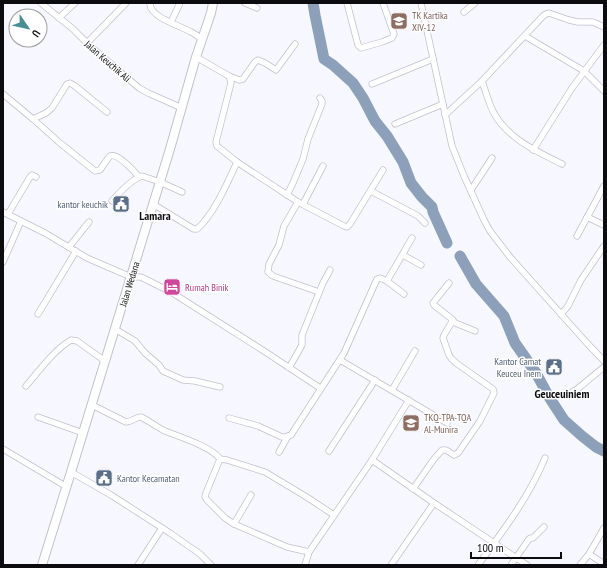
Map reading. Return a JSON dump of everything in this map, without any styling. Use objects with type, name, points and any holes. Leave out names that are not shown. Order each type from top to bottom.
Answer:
[{"type":"street","name":"Jalan Keuchik Ali","points":[[40,3],[73,29],[139,88],[182,108]]},
{"type":"street","points":[[59,18],[75,3]]},
{"type":"street","points":[[87,43],[126,3]]},
{"type":"street","points":[[151,3],[151,10],[160,17],[192,32],[202,39]]},
{"type":"street","points":[[171,22],[180,3]]},
{"type":"street","name":"Jalan Wedana","points":[[42,565],[92,406],[213,3]]},
{"type":"street","points":[[245,3],[257,8]]},
{"type":"street","points":[[347,3],[358,45],[361,48],[382,42],[394,34],[383,3]]},
{"type":"street","points":[[421,3],[452,146],[484,220],[497,241],[510,257],[604,361]]},
{"type":"street","points":[[464,12],[475,3]]},
{"type":"street","points":[[445,115],[482,81],[543,16],[548,13],[578,22],[593,22],[604,27]]},
{"type":"street","points":[[525,36],[584,71],[604,91]]},
{"type":"street","points":[[196,57],[239,80],[243,79],[254,63],[258,60],[276,70],[295,44]]},
{"type":"street","points":[[533,150],[563,102],[604,45]]},
{"type":"street","points":[[372,84],[433,59]]},
{"type":"street","points":[[229,76],[231,82],[216,144],[220,150],[237,162],[300,203],[347,227],[383,170]]},
{"type":"street","points":[[482,81],[493,111],[498,119],[514,136],[533,150],[562,164]]},
{"type":"street","points":[[33,119],[46,113],[52,108],[67,84],[70,83],[106,112]]},
{"type":"street","points":[[3,94],[95,171],[100,170],[110,157],[116,156],[125,162],[139,177]]},
{"type":"street","points":[[288,195],[303,159],[308,139],[322,104],[320,98]]},
{"type":"street","points":[[395,124],[443,104]]},
{"type":"street","points":[[471,190],[492,158]]},
{"type":"street","points":[[153,204],[194,229],[197,229],[209,215],[220,197],[237,162]]},
{"type":"street","points":[[319,292],[272,276],[268,272],[269,264],[280,243],[283,229],[323,166]]},
{"type":"street","points":[[112,201],[131,183],[142,176],[182,192]]},
{"type":"street","points":[[36,177],[30,177],[6,213],[87,258],[131,276],[141,278],[171,292],[320,388]]},
{"type":"street","points":[[577,236],[604,186]]},
{"type":"street","points":[[371,191],[418,216],[425,223]]},
{"type":"street","points":[[587,217],[604,225]]},
{"type":"street","points":[[3,262],[21,221]]},
{"type":"street","points":[[69,247],[89,222]]},
{"type":"street","points":[[387,281],[412,238]]},
{"type":"street","points":[[561,314],[568,306],[581,280],[604,246]]},
{"type":"street","points":[[38,314],[76,251]]},
{"type":"street","points":[[403,254],[421,265]]},
{"type":"street","points":[[289,368],[302,345],[302,335],[319,292],[330,270]]},
{"type":"street","points":[[278,452],[288,436],[291,435],[320,388],[340,360],[349,343],[375,281],[379,278],[387,281],[404,294]]},
{"type":"street","points":[[449,283],[433,302],[433,304],[452,318],[453,322],[475,331]]},
{"type":"street","points":[[413,489],[442,450],[446,450],[454,454],[458,453],[480,421],[494,393],[493,389],[451,358],[443,338],[453,322]]},
{"type":"street","points":[[115,329],[138,343],[144,353],[159,365],[163,371],[183,380],[196,381],[220,387]]},
{"type":"street","points":[[26,386],[50,357],[71,340],[77,341],[105,361]]},
{"type":"street","points":[[392,390],[415,351]]},
{"type":"street","points":[[340,360],[447,423]]},
{"type":"street","points":[[573,391],[604,368]]},
{"type":"street","points":[[329,451],[375,380]]},
{"type":"street","points":[[305,565],[309,552],[372,460],[409,400]]},
{"type":"street","points":[[92,406],[126,422],[130,422],[141,417],[163,430],[204,447],[220,459],[264,472],[334,515]]},
{"type":"street","points":[[38,417],[83,433]]},
{"type":"street","points":[[229,418],[258,426],[282,437],[288,436]]},
{"type":"street","points":[[3,449],[67,487]]},
{"type":"street","points":[[478,565],[520,506],[545,458]]},
{"type":"street","points":[[220,459],[206,493],[205,497],[207,500],[223,516],[234,524],[288,547],[309,552]]},
{"type":"street","points":[[372,460],[434,504],[527,565]]},
{"type":"street","points":[[71,472],[111,495],[162,528],[200,554],[211,565]]},
{"type":"street","points":[[234,524],[251,495]]},
{"type":"street","points":[[391,565],[434,504]]},
{"type":"street","points":[[511,565],[529,539],[533,538],[544,527]]},
{"type":"street","points":[[138,565],[162,528]]},
{"type":"street","points":[[580,565],[589,554],[604,528]]},
{"type":"street","points":[[589,554],[604,564]]},
{"type":"waterway","points":[[313,3],[324,59],[353,83],[375,121],[387,136],[403,162],[411,183],[432,207],[447,243]]},
{"type":"waterway","points":[[460,256],[476,284],[504,316],[515,343],[536,373],[564,420],[596,447],[604,451]]},
{"type":"place","name":"TK Kartika XIV-12","points":[[399,21]]},
{"type":"place","name":"kantor keuchik","points":[[121,204]]},
{"type":"place","name":"Rumah Binik","points":[[172,287]]},
{"type":"place","name":"Kantor Camat Keuceu Inem","points":[[554,367]]},
{"type":"place","name":"TKQ-TPA-TQA Al-Munira","points":[[411,423]]},
{"type":"place","name":"Kantor Kecamatan","points":[[104,478]]},
{"type":"district","name":"Lamara","points":[[155,216]]},
{"type":"district","name":"Geuceuiniem","points":[[562,394]]}]
